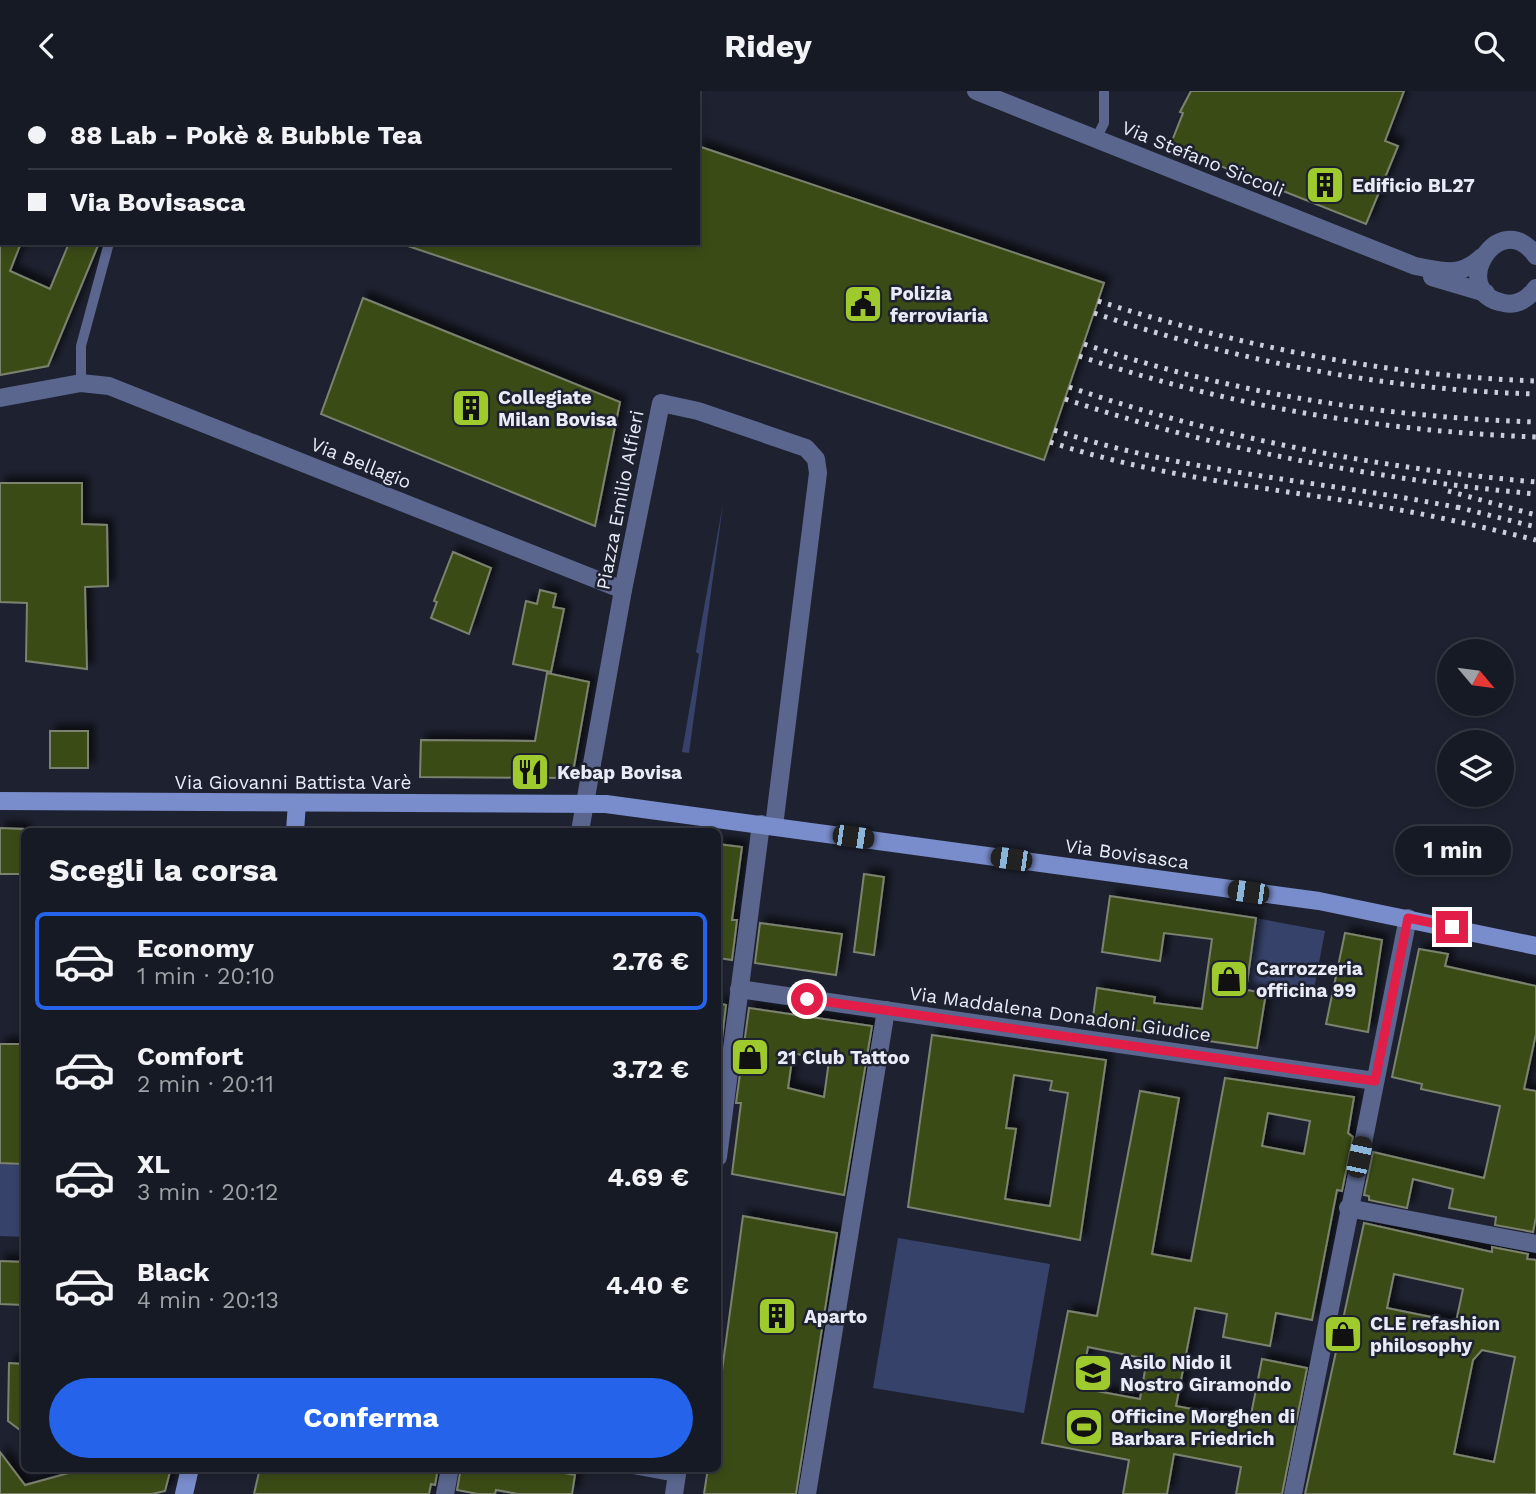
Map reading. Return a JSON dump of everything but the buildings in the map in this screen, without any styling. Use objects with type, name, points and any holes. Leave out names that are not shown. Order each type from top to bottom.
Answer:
[{"type":"street","name":"Via Stefano Siccoli","points":[[976,91],[1415,266],[1433,278],[1486,293],[1502,303],[1528,305]]},
{"type":"street","name":"Via Stefano Siccoli","points":[[1415,266],[1451,272],[1470,268],[1488,249],[1506,241],[1524,244],[1536,256]]},
{"type":"street","points":[[1482,257],[1478,276],[1486,293]]},
{"type":"street","points":[[1528,305],[1536,288]]},
{"type":"street","points":[[0,398],[81,383]]},
{"type":"street","name":"Via Bellagio","points":[[81,383],[126,391],[622,590]]},
{"type":"street","name":"Piazza Emilio Alfieri","points":[[581,828],[622,590],[660,403],[698,411],[812,452],[818,473],[768,825]]},
{"type":"street","name":"Via Giovanni Battista Varè","points":[[0,801],[585,803]]},
{"type":"street","points":[[295,828],[297,803]]},
{"type":"street","name":"Via Bovisasca","points":[[585,803],[768,825],[1319,901],[1536,946]]},
{"type":"street","points":[[721,1133],[739,989],[768,825]]},
{"type":"street","points":[[1293,1494],[1408,918]]},
{"type":"street","name":"Via Maddalena Donadoni Giudice","points":[[739,989],[1375,1081]]},
{"type":"street","points":[[807,1494],[886,1010]]},
{"type":"street","points":[[1348,1208],[1536,1244]]},
{"type":"street","points":[[184,1494],[189,1472]]},
{"type":"street","points":[[445,1494],[449,1472]]},
{"type":"lane","points":[[1096,139],[1104,123],[1104,91]]},
{"type":"lane","points":[[81,383],[81,346],[108,245]]},
{"type":"lane","points":[[644,1472],[676,1480]]},
{"type":"shaded area","points":[[723,504],[689,753],[682,752],[699,654],[696,652]]},
{"type":"shaded area","points":[[1256,918],[1325,931],[1312,1000],[1246,990]]},
{"type":"shaded area","points":[[0,1163],[21,1164],[21,1237],[0,1236]]},
{"type":"shaded area","points":[[898,1238],[1050,1264],[1024,1413],[873,1388]]},
{"type":"railway","points":[[1098,301],[1205,332],[1314,356],[1425,373],[1536,381]]},
{"type":"railway","points":[[1094,313],[1202,345],[1312,370],[1424,386],[1536,394]]},
{"type":"railway","points":[[1084,344],[1194,376],[1307,400],[1421,415],[1536,422]]},
{"type":"railway","points":[[1079,356],[1191,389],[1304,413],[1420,429],[1536,437]]},
{"type":"railway","points":[[1069,387],[1241,436],[1358,459],[1536,482]]},
{"type":"railway","points":[[1065,399],[1180,433],[1298,460],[1416,480],[1536,494]]},
{"type":"railway","points":[[1054,430],[1105,445],[1207,467],[1465,509]]},
{"type":"railway","points":[[1050,442],[1140,466],[1411,512],[1536,540]]},
{"type":"railway","points":[[1448,491],[1536,515]]},
{"type":"railway","points":[[1457,507],[1536,527]]},
{"type":"place","name":"Edificio BL27","points":[[1325,185]]},
{"type":"place","name":"Polizia ferroviaria","points":[[863,304]]},
{"type":"place","name":"Collegiate Milan Bovisa","points":[[471,408]]},
{"type":"place","name":"Kebap Bovisa","points":[[530,772]]},
{"type":"place","name":"Carrozzeria officina 99","points":[[1229,979]]},
{"type":"place","name":"21 Club Tattoo","points":[[750,1057]]},
{"type":"place","name":"Aparto","points":[[777,1316]]},
{"type":"place","name":"CLE refashion philosophy","points":[[1343,1334]]},
{"type":"place","name":"Asilo Nido il Nostro Giramondo","points":[[1093,1373]]},
{"type":"place","name":"Officine Morghen di Barbara Friedrich","points":[[1084,1427]]},
{"type":"route","points":[[807,999],[1375,1081],[1408,918],[1452,927]]}]
